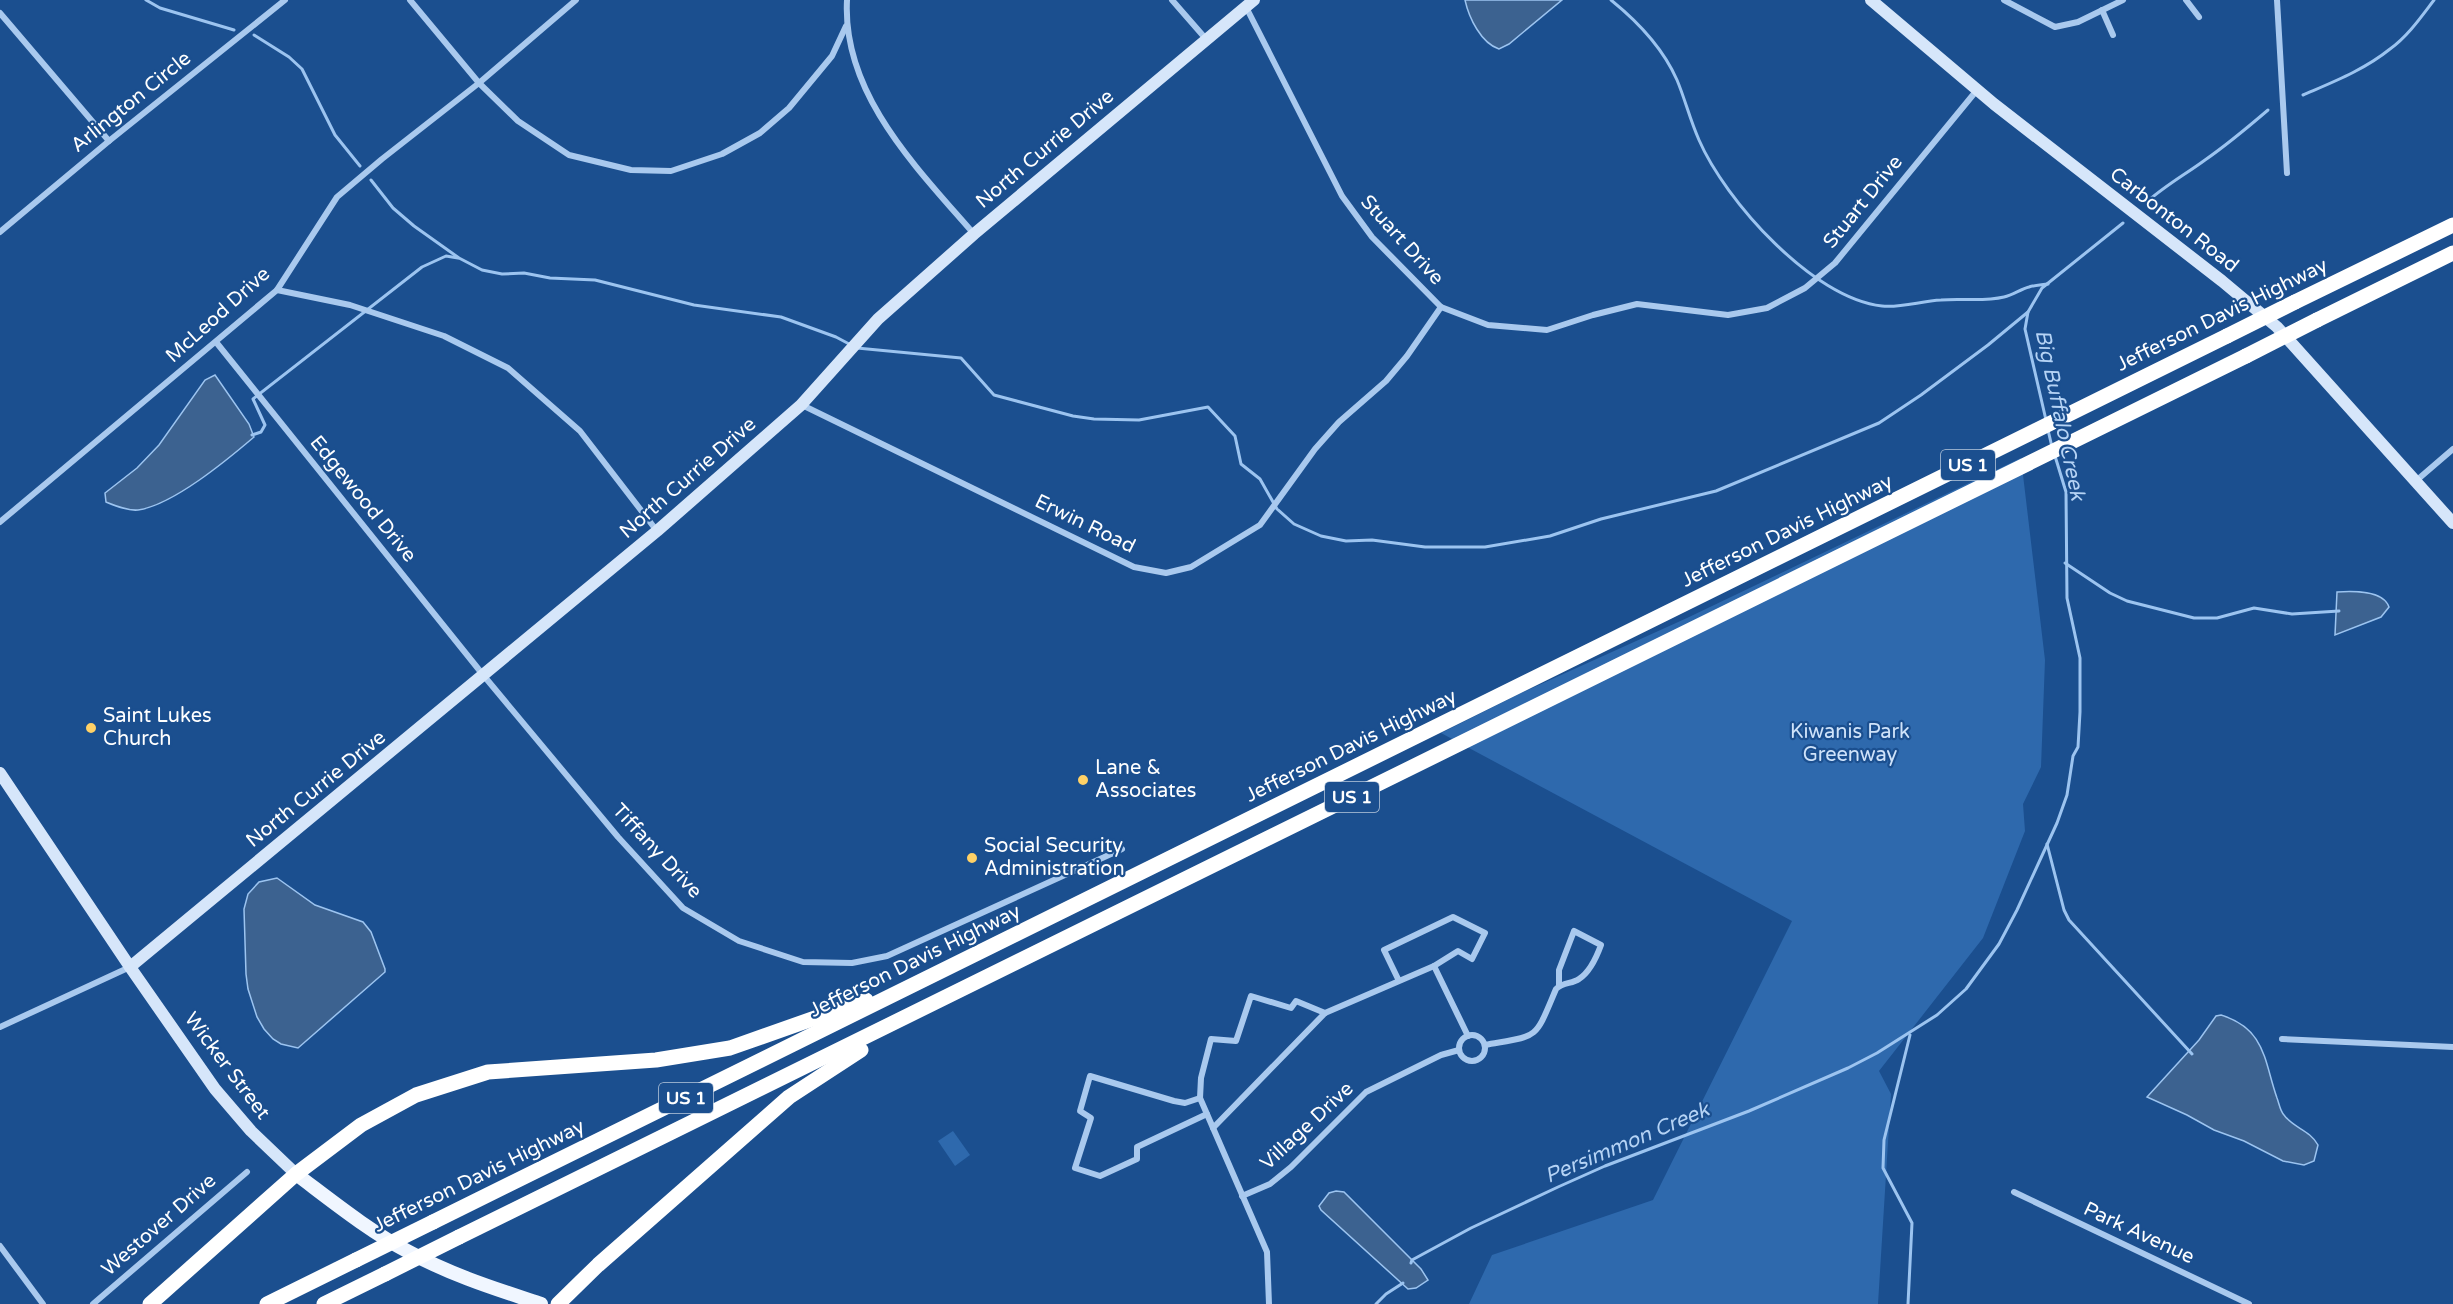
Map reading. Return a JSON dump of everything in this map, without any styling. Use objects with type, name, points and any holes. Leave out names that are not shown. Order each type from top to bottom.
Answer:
[{"type":"highway","name":"Jefferson Davis Highway","points":[[267,1304],[2453,225]]},
{"type":"highway","name":"US 1","points":[[324,1304],[2453,253]]},
{"type":"highway","points":[[150,1304],[296,1174],[361,1125],[407,1100],[488,1071],[656,1060],[730,1048],[939,973]]},
{"type":"highway","points":[[558,1304],[598,1265],[789,1097],[824,1072],[921,1011]]},
{"type":"main road","name":"Wicker Street","points":[[296,1174],[339,1207],[408,1252],[457,1275],[541,1304]]},
{"type":"street","name":"Arlington Circle","points":[[0,232],[285,0]]},
{"type":"street","points":[[410,0],[479,83],[518,121],[569,155],[631,170],[670,171],[722,154],[760,133],[789,108],[832,56],[846,26]]},
{"type":"street","name":"McLeod Drive","points":[[0,522],[278,290],[337,197],[479,83],[576,0]]},
{"type":"street","points":[[847,0],[846,26],[861,79],[883,120],[908,158],[974,234]]},
{"type":"street","points":[[1172,0],[1206,39]]},
{"type":"street","name":"Carbonton Road","points":[[1871,0],[1977,90],[2222,280],[2277,327],[2453,523]]},
{"type":"street","points":[[2004,0],[2055,27],[2078,22],[2123,0]]},
{"type":"street","points":[[2186,0],[2199,17]]},
{"type":"street","points":[[2277,0],[2287,172]]},
{"type":"street","name":"North Currie Drive","points":[[130,967],[657,531],[801,405],[878,320],[974,234],[1250,3]]},
{"type":"street","name":"Stuart Drive","points":[[1250,3],[1342,196],[1372,237],[1441,307],[1488,325],[1547,330],[1636,304],[1728,315],[1767,308],[1805,288],[1835,263],[1977,90]]},
{"type":"street","points":[[2102,10],[2113,35]]},
{"type":"street","points":[[0,14],[109,141]]},
{"type":"street","points":[[278,290],[350,305],[444,336],[508,368],[580,431],[657,531]]},
{"type":"street","name":"Erwin Road","points":[[801,405],[1134,567],[1166,573],[1191,567],[1260,525],[1315,450],[1339,422],[1386,381],[1407,356],[1441,307]]},
{"type":"street","name":"Edgewood Drive","points":[[216,342],[484,676]]},
{"type":"street","points":[[2416,480],[2453,449]]},
{"type":"street","name":"Tiffany Drive","points":[[484,676],[618,837],[683,908],[739,942],[803,962],[852,963],[887,956],[1122,849]]},
{"type":"street","name":"Wicker Street","points":[[2,781],[215,1089],[251,1131],[296,1174]]},
{"type":"street","points":[[1213,1128],[1326,1014],[1434,966],[1458,951],[1472,959],[1485,933],[1452,917],[1384,950],[1399,981]]},
{"type":"street","name":"Village Drive","points":[[1242,1196],[1270,1184],[1291,1167],[1366,1092],[1441,1055],[1460,1050],[1466,1059],[1477,1060],[1485,1052],[1485,1045],[1530,1037],[1538,1030],[1559,985],[1559,970],[1574,931],[1601,945],[1596,960],[1580,979],[1559,985]]},
{"type":"street","points":[[1434,966],[1468,1036]]},
{"type":"street","points":[[0,1027],[130,967]]},
{"type":"street","points":[[1269,1304],[1267,1252],[1200,1098],[1201,1078],[1211,1039],[1236,1041],[1251,996],[1291,1008],[1296,1001],[1326,1014]]},
{"type":"street","points":[[1460,1050],[1462,1041],[1468,1036],[1478,1037],[1485,1045]]},
{"type":"street","points":[[2282,1038],[2453,1047]]},
{"type":"street","points":[[1200,1098],[1185,1103],[1174,1101],[1090,1076],[1080,1111],[1091,1118],[1075,1168],[1100,1176],[1137,1159],[1137,1147],[1207,1114]]},
{"type":"street","name":"Westover Drive","points":[[93,1304],[247,1172]]},
{"type":"street","name":"Park Avenue","points":[[2014,1192],[2249,1304]]},
{"type":"street","points":[[0,1246],[43,1304]]},
{"type":"green space","name":"Kiwanis Park Greenway","points":[[2021,458],[2045,660],[2041,767],[2023,804],[2025,831],[1983,938],[1879,1071],[1891,1094],[1878,1304],[1469,1304],[1492,1255],[1653,1200],[1792,921],[1441,733],[1521,693],[1687,618]]},
{"type":"green space","points":[[953,1131],[970,1155],[955,1166],[938,1141]]},
{"type":"shaded area","points":[[1465,0],[1562,0],[1509,44],[1499,49],[1481,36],[1469,14]]},
{"type":"shaded area","points":[[215,375],[249,424],[254,437],[199,480],[167,500],[138,510],[126,509],[106,502],[105,493],[137,468],[159,445],[205,380]]},
{"type":"shaded area","points":[[2337,592],[2359,592],[2381,597],[2389,607],[2381,617],[2335,635]]},
{"type":"shaded area","points":[[277,878],[315,905],[363,922],[371,932],[385,969],[385,972],[298,1048],[281,1044],[264,1029],[257,1017],[246,974],[244,909],[248,894],[259,882]]},
{"type":"shaded area","points":[[2221,1015],[2236,1021],[2255,1038],[2261,1048],[2283,1113],[2292,1123],[2311,1136],[2318,1145],[2314,1161],[2304,1165],[2283,1161],[2147,1097],[2199,1040],[2216,1016]]},
{"type":"shaded area","points":[[1344,1192],[1421,1269],[1428,1280],[1416,1288],[1408,1289],[1321,1210],[1319,1206],[1329,1193]]},
{"type":"waterway","points":[[146,0],[160,8],[234,30]]},
{"type":"waterway","points":[[1611,0],[1640,26],[1657,46],[1671,68],[1699,140],[1711,164],[1729,190],[1774,243],[1828,286],[1855,299],[1889,306],[1941,300],[1996,298],[2031,286],[2048,284]]},
{"type":"waterway","name":"Big Buffalo Creek","points":[[2303,95],[2348,75],[2397,44],[2434,0]]},
{"type":"waterway","points":[[254,35],[289,57],[302,69],[335,135],[360,166]]},
{"type":"waterway","name":"Big Buffalo Creek","points":[[2148,201],[2222,148],[2268,110]]},
{"type":"waterway","points":[[371,180],[393,208],[414,226],[459,258],[482,270],[502,274],[524,273],[550,278],[595,280],[694,305],[781,317],[836,337],[851,345]]},
{"type":"waterway","name":"Big Buffalo Creek","points":[[2046,420],[2025,329],[2028,312],[2042,288],[2123,223]]},
{"type":"waterway","points":[[252,435],[261,432],[265,425],[253,399],[422,267],[446,256],[458,258]]},
{"type":"waterway","points":[[857,348],[961,358],[994,395],[1073,416],[1139,420],[1208,407],[1235,436],[1241,464],[1260,479],[1277,509],[1294,524],[1321,536],[1346,541],[1372,540],[1425,547],[1485,547],[1550,536],[1601,519],[1716,491],[1879,423],[1921,395],[2028,312]]},
{"type":"waterway","name":"Big Buffalo Creek","points":[[2048,430],[2052,447]]},
{"type":"waterway","name":"Big Buffalo Creek","points":[[1411,1263],[1412,1260],[1471,1228],[1605,1166],[1749,1111],[1848,1068],[1877,1053],[1937,1015],[1966,989],[1999,944],[2017,910],[2057,823],[2067,795],[2073,756],[2078,747],[2080,658],[2067,598],[2066,492],[2055,456]]},
{"type":"waterway","points":[[2065,563],[2110,593],[2127,601],[2194,618],[2217,618],[2254,608],[2292,614],[2339,611]]},
{"type":"waterway","points":[[2047,844],[2064,910],[2069,920],[2192,1054]]},
{"type":"waterway","points":[[1908,1304],[1912,1223],[1883,1168],[1884,1140],[1910,1035]]},
{"type":"waterway","name":"Persimmon Creek","points":[[1376,1304],[1403,1283]]},
{"type":"place","name":"Saint Lukes Church","points":[[91,728]]},
{"type":"place","name":"Lane & Associates","points":[[1083,780]]},
{"type":"place","name":"Social Security Administration","points":[[972,858]]}]
